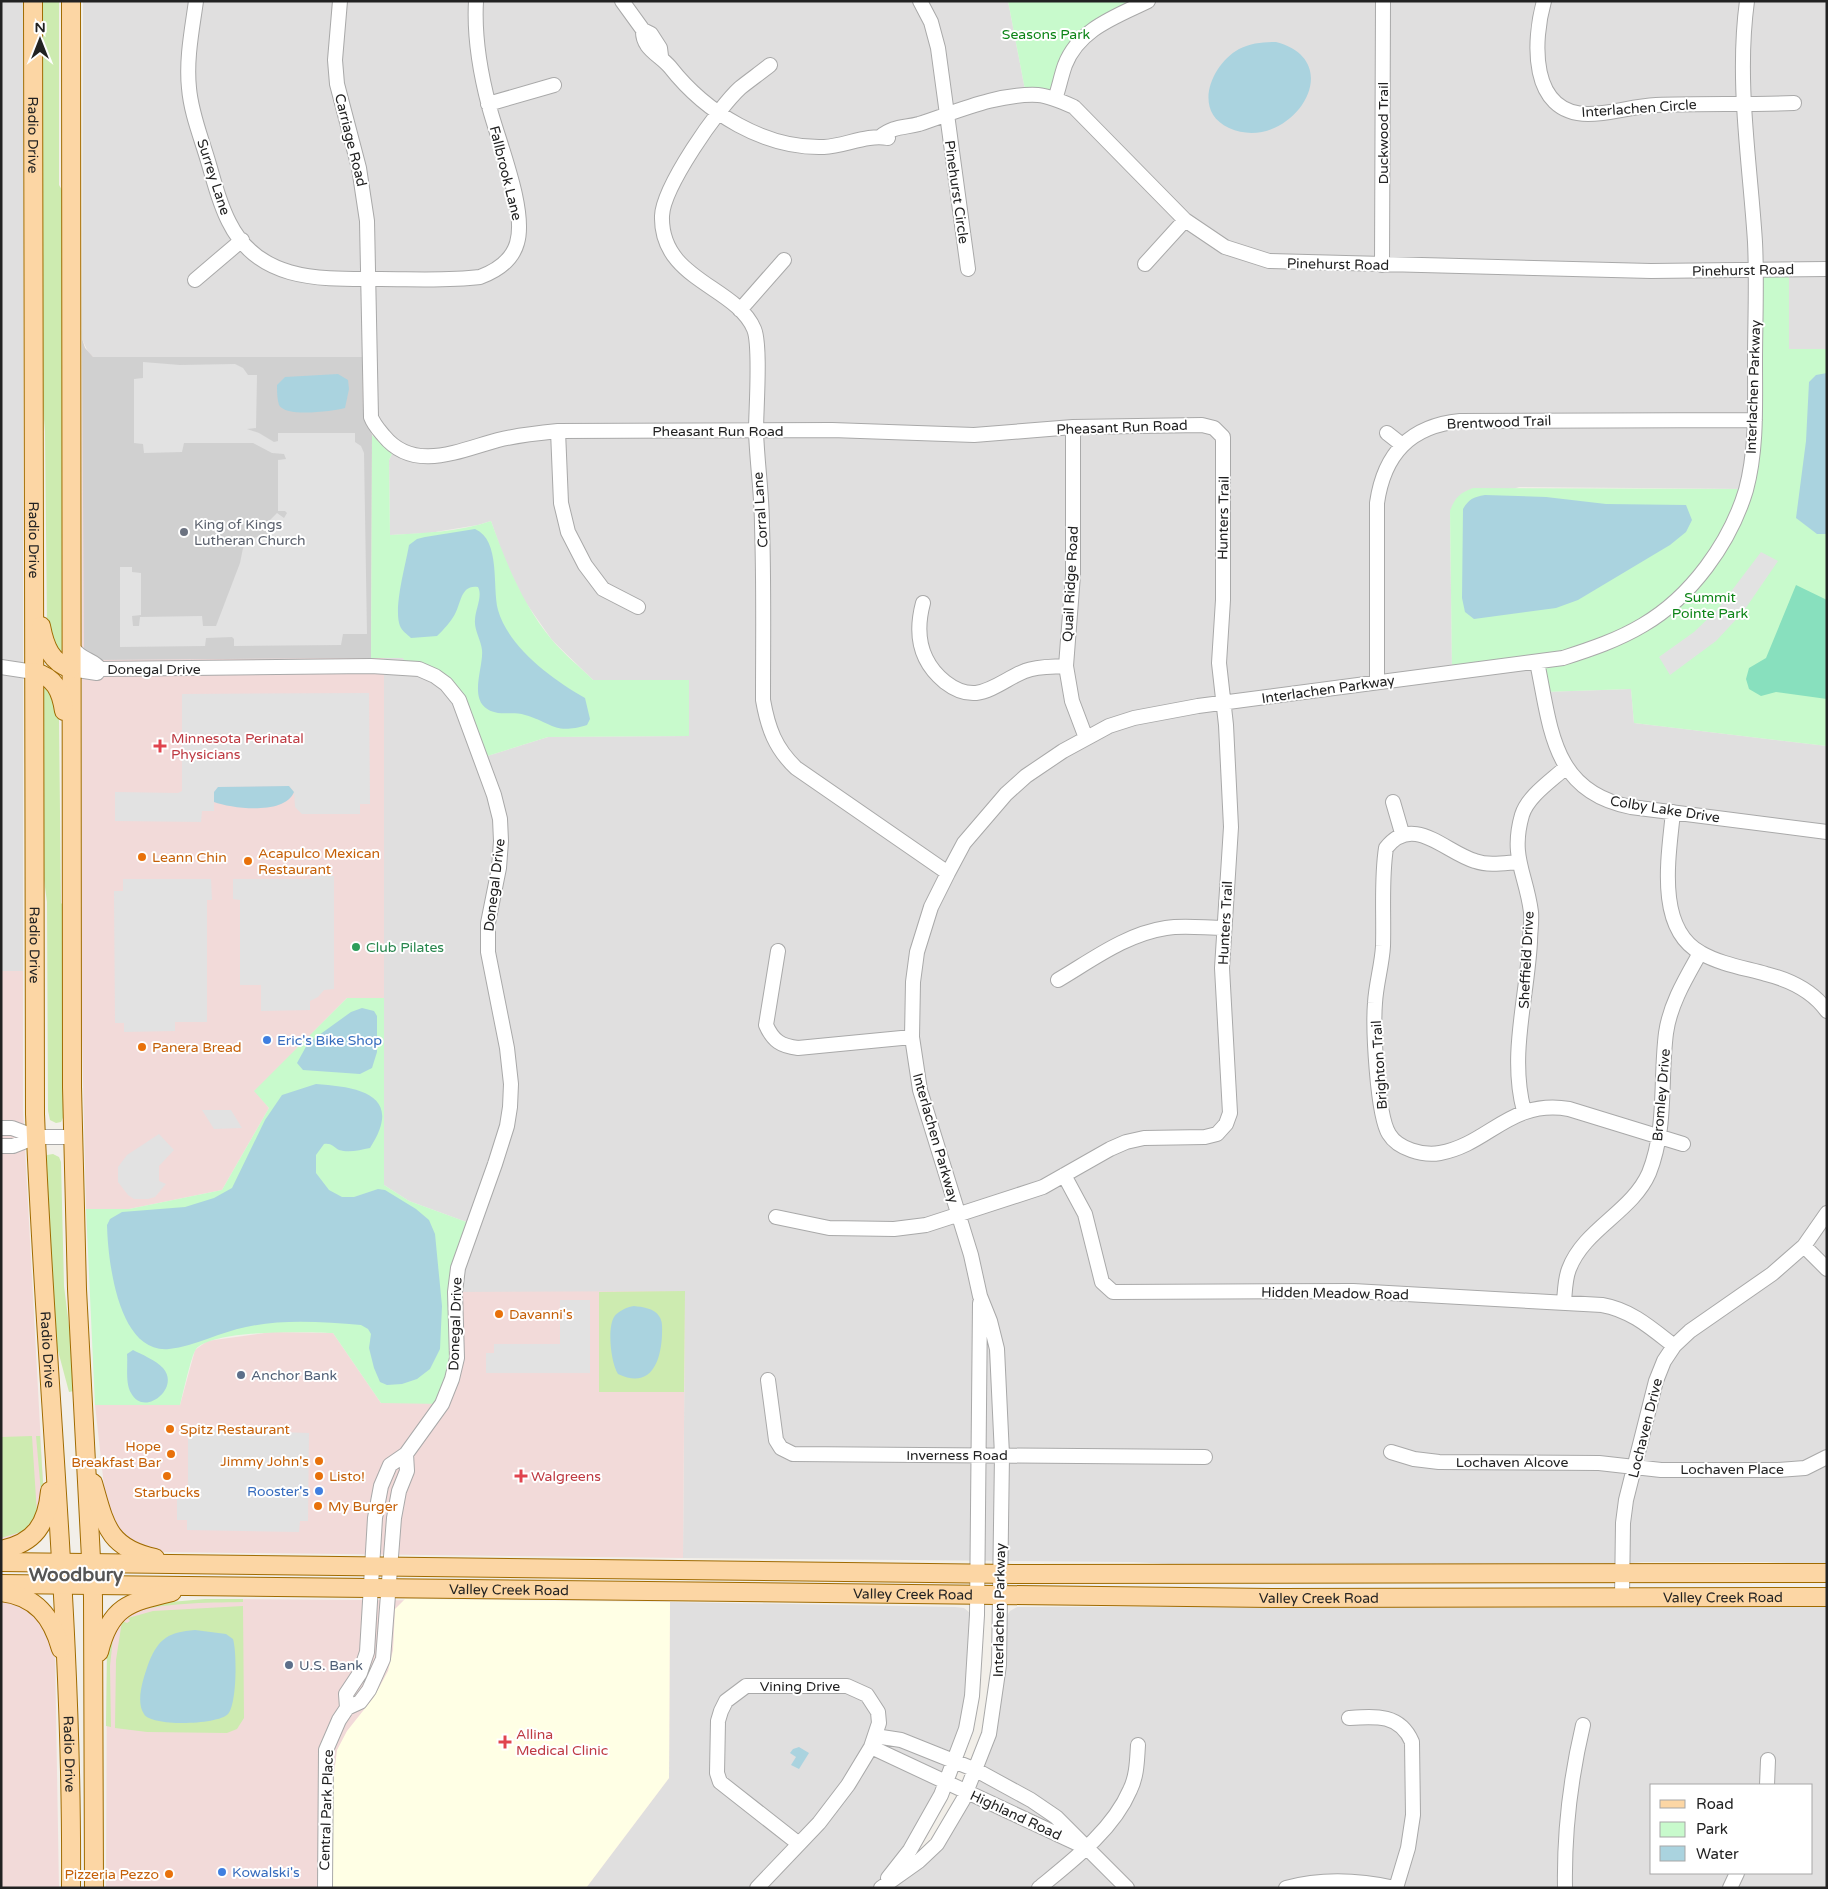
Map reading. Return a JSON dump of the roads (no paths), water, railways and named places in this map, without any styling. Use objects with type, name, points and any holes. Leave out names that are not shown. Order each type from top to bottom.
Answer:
[{"type":"main road","name":"Radio Drive","points":[[33,1],[36,1137],[41,1263],[55,1452],[68,1673],[71,1888]]},
{"type":"main road","name":"Radio Drive","points":[[71,1],[72,1136],[92,1585],[94,1888]]},
{"type":"main road","points":[[34,584],[47,650],[56,662],[71,669]]},
{"type":"main road","points":[[34,672],[51,679],[61,692],[71,757]]},
{"type":"main road","points":[[85,1451],[104,1522],[115,1540],[126,1549],[140,1555],[191,1565]]},
{"type":"main road","points":[[1,1550],[26,1541],[36,1532],[44,1519],[49,1502],[55,1452]]},
{"type":"main road","name":"Valley Creek Road","points":[[1,1562],[1000,1574],[1827,1573]]},
{"type":"main road","name":"Valley Creek Road","points":[[1,1584],[977,1595],[1827,1597]]},
{"type":"main road","points":[[94,1672],[105,1631],[121,1609],[139,1600],[197,1586]]},
{"type":"main road","points":[[1,1592],[24,1597],[46,1614],[55,1630],[68,1673]]},
{"type":"street","name":"Surrey Lane","points":[[196,1],[189,65],[189,88],[194,114],[220,201],[229,223],[252,252],[271,265],[293,275],[312,278],[369,279]]},
{"type":"street","name":"Carriage Road","points":[[340,1],[335,60],[337,84],[364,196],[369,279]]},
{"type":"street","name":"Fallbrook Lane","points":[[369,279],[480,277],[493,272],[504,264],[513,253],[518,242],[519,215],[488,104],[476,39],[476,1]]},
{"type":"street","name":"Pinehurst Road","points":[[622,1],[643,30],[642,39],[652,53],[661,56],[689,88],[745,129],[786,144],[825,147],[880,137],[888,130],[901,125],[914,125],[1020,95],[1040,95],[1074,106],[1185,220],[1225,247],[1268,261],[1651,271],[1827,269]]},
{"type":"street","name":"Pinehurst Circle","points":[[920,1],[931,22],[938,48],[968,269]]},
{"type":"street","points":[[1055,99],[1065,65],[1083,37],[1100,24],[1148,1]]},
{"type":"street","name":"Duckwood Trail","points":[[1382,265],[1383,1]]},
{"type":"street","name":"Interlachen Circle","points":[[1544,1],[1539,30],[1539,72],[1542,85],[1561,106],[1574,112],[1588,114],[1644,106],[1743,104]]},
{"type":"street","name":"Interlachen Parkway","points":[[881,1887],[919,1861],[937,1844],[967,1792],[989,1734],[999,1666],[1002,1455],[997,1349],[990,1321],[980,1296],[971,1255],[920,1090],[912,1037],[913,982],[917,952],[931,907],[964,844],[1006,794],[1045,763],[1109,726],[1134,718],[1223,703],[1563,658],[1592,649],[1644,624],[1666,609],[1700,574],[1726,538],[1746,489],[1754,441],[1755,244],[1743,104],[1747,1]]},
{"type":"street","name":"Corral Lane","points":[[770,65],[739,89],[720,112],[678,172],[665,200],[662,216],[665,238],[677,259],[688,271],[740,310],[754,330],[756,340],[756,430],[762,524],[763,700],[773,741],[796,768],[948,873]]},
{"type":"street","points":[[488,104],[554,85]]},
{"type":"street","points":[[1743,104],[1794,103]]},
{"type":"street","points":[[1145,264],[1185,220]]},
{"type":"street","points":[[195,280],[242,240]]},
{"type":"street","points":[[740,310],[784,260]]},
{"type":"street","name":"Pheasant Run Road","points":[[369,279],[370,404],[372,420],[391,444],[417,456],[432,458],[517,436],[558,431],[832,430],[974,435],[1074,427],[1208,425],[1220,432]]},
{"type":"street","name":"Brentwood Trail","points":[[1401,444],[1444,422],[1755,420]]},
{"type":"street","name":"Quail Ridge Road","points":[[1074,427],[1074,575],[1066,666],[1072,701],[1086,738]]},
{"type":"street","points":[[558,431],[561,504],[568,532],[585,565],[604,589],[638,606]]},
{"type":"street","name":"Hunters Trail","points":[[776,1216],[829,1228],[894,1229],[926,1225],[1025,1194],[1126,1142],[1159,1137],[1205,1137],[1217,1134],[1226,1124],[1230,1113],[1222,968],[1231,827],[1229,777],[1219,663],[1223,600],[1224,444],[1220,432]]},
{"type":"street","points":[[1377,682],[1377,503],[1382,478],[1401,444],[1387,433]]},
{"type":"street","points":[[923,603],[918,632],[921,649],[928,665],[952,688],[977,693],[990,689],[1028,670],[1066,666]]},
{"type":"street","name":"Donegal Drive","points":[[71,645],[82,658],[97,664],[100,669]]},
{"type":"street","name":"Colby Lake Drive","points":[[1537,662],[1557,748],[1565,768],[1584,788],[1609,802],[1827,832]]},
{"type":"street","name":"Donegal Drive","points":[[100,669],[407,667],[427,672],[446,684],[453,691],[464,711],[494,795],[500,824],[501,850],[488,923],[488,952],[507,1048],[511,1097],[506,1126],[458,1268],[455,1292],[457,1346],[452,1379],[442,1404],[406,1454],[407,1471],[399,1491],[382,1567]]},
{"type":"street","points":[[1,668],[34,672]]},
{"type":"street","name":"Donegal Drive","points":[[71,669],[97,674],[100,669]]},
{"type":"street","name":"Sheffield Drive","points":[[1524,1111],[1518,1088],[1517,1067],[1529,959],[1531,913],[1518,862],[1517,837],[1523,812],[1537,793],[1565,768]]},
{"type":"street","points":[[1393,802],[1402,834],[1414,833],[1426,836],[1473,861],[1486,864],[1518,862]]},
{"type":"street","points":[[1673,812],[1669,908],[1680,935],[1700,953],[1719,961],[1786,979],[1812,994],[1827,1010]]},
{"type":"street","name":"Brighton Trail","points":[[1402,834],[1393,839],[1386,848],[1383,948],[1375,1002],[1381,1114],[1385,1138],[1423,1154],[1438,1154],[1459,1147],[1524,1111],[1546,1106],[1569,1108],[1683,1144]]},
{"type":"street","points":[[1058,980],[1126,940],[1148,932],[1168,927],[1224,928]]},
{"type":"street","points":[[778,951],[766,1025],[777,1042],[785,1046],[798,1048],[912,1037]]},
{"type":"street","name":"Bromley Drive","points":[[1564,1302],[1569,1266],[1584,1245],[1640,1188],[1648,1175],[1659,1137],[1666,1032],[1677,995],[1700,953]]},
{"type":"street","points":[[1,1128],[12,1128],[36,1137]]},
{"type":"street","points":[[1,1146],[13,1146],[36,1137],[72,1136]]},
{"type":"street","name":"Hidden Meadow Road","points":[[1064,1175],[1085,1214],[1102,1282],[1113,1292],[1353,1291],[1564,1302],[1616,1307],[1645,1323],[1674,1346]]},
{"type":"street","name":"Lochaven Drive","points":[[1622,1597],[1623,1523],[1634,1468],[1656,1381],[1674,1346],[1690,1331],[1772,1274],[1804,1246],[1827,1213]]},
{"type":"street","points":[[1804,1246],[1827,1269]]},
{"type":"street","name":"Interlachen Parkway","points":[[881,1887],[926,1825],[946,1782],[966,1729],[972,1696],[976,1665],[980,1296]]},
{"type":"street","name":"Inverness Road","points":[[768,1380],[776,1440],[786,1452],[792,1454],[1205,1457]]},
{"type":"street","name":"Lochaven Alcove","points":[[1391,1452],[1414,1459],[1439,1462],[1584,1463],[1634,1468]]},
{"type":"street","name":"Lochaven Place","points":[[1634,1468],[1778,1470],[1805,1468],[1827,1457]]},
{"type":"street","name":"Central Park Place","points":[[325,1888],[326,1750],[332,1734],[347,1708],[360,1702],[379,1670],[385,1648],[380,1588],[382,1567]]},
{"type":"street","name":"Vining Drive","points":[[757,1888],[799,1844],[833,1806],[873,1741],[879,1723],[878,1712],[867,1694],[847,1686],[746,1686],[726,1701],[718,1721],[717,1773],[720,1782],[799,1844]]},
{"type":"street","points":[[1286,1888],[1336,1881],[1357,1881],[1396,1888],[1408,1848],[1412,1823],[1412,1742],[1408,1733],[1391,1718],[1381,1716],[1349,1718]]},
{"type":"street","points":[[1566,1888],[1566,1820],[1574,1762],[1583,1725]]},
{"type":"street","points":[[873,1741],[901,1740],[954,1762]]},
{"type":"street","points":[[873,1741],[946,1782]]},
{"type":"street","points":[[1039,1888],[1086,1847],[1122,1807],[1131,1789],[1137,1768],[1138,1745]]},
{"type":"street","points":[[1767,1784],[1768,1760]]},
{"type":"street","name":"Highland Road","points":[[954,1762],[976,1770],[1031,1800],[1056,1817],[1127,1888]]},
{"type":"street","name":"Highland Road","points":[[946,1782],[1086,1847]]},
{"type":"street","points":[[1730,1888],[1737,1874]]},
{"type":"water","points":[[1276,42],[1298,53],[1309,68],[1310,85],[1304,103],[1290,118],[1272,129],[1251,133],[1229,128],[1218,120],[1211,111],[1209,100],[1210,88],[1220,66],[1229,56],[1248,45]]},
{"type":"water","points":[[1827,373],[1827,534],[1817,534],[1796,518],[1806,441],[1809,382],[1816,375]]},
{"type":"water","points":[[338,374],[348,380],[349,389],[345,408],[321,412],[300,412],[283,409],[279,405],[277,385],[285,377]]},
{"type":"water","points":[[1485,495],[1546,497],[1606,504],[1686,505],[1692,520],[1686,532],[1670,545],[1578,600],[1556,608],[1474,619],[1465,612],[1462,598],[1463,509],[1472,499]]},
{"type":"water","points":[[475,529],[489,543],[494,565],[496,600],[504,624],[522,650],[533,661],[559,682],[585,698],[590,719],[587,725],[567,729],[554,727],[522,714],[498,713],[488,709],[481,703],[478,686],[482,650],[475,624],[480,595],[478,587],[468,588],[465,591],[453,617],[437,636],[411,638],[401,628],[398,618],[399,597],[409,545],[417,539],[425,537]]},
{"type":"water","points":[[289,786],[294,792],[289,799],[270,807],[233,807],[214,802],[214,792],[218,787]]},
{"type":"water","points":[[362,1008],[374,1011],[377,1016],[377,1052],[372,1068],[360,1074],[303,1070],[297,1063],[308,1043],[351,1012]]},
{"type":"water","points":[[316,1084],[361,1091],[372,1097],[379,1105],[382,1116],[379,1130],[370,1148],[347,1151],[324,1144],[316,1155],[316,1173],[329,1190],[342,1197],[354,1197],[378,1189],[385,1190],[416,1209],[429,1220],[435,1234],[442,1306],[440,1349],[430,1369],[417,1379],[402,1384],[387,1385],[380,1382],[369,1348],[371,1334],[368,1329],[361,1325],[303,1322],[260,1324],[236,1329],[189,1345],[169,1349],[152,1347],[138,1337],[127,1321],[119,1302],[110,1260],[107,1225],[110,1219],[122,1212],[185,1207],[214,1198],[232,1188],[265,1120],[282,1095]]},
{"type":"water","points":[[634,1306],[648,1308],[657,1313],[662,1325],[662,1335],[659,1354],[652,1370],[646,1376],[629,1378],[618,1374],[613,1362],[611,1329],[614,1317],[618,1313]]},
{"type":"water","points":[[133,1350],[157,1363],[163,1368],[167,1376],[167,1384],[164,1391],[152,1401],[144,1402],[137,1400],[129,1389],[127,1354]]},
{"type":"water","points":[[195,1630],[226,1634],[233,1639],[235,1689],[228,1714],[222,1718],[185,1723],[171,1723],[149,1718],[141,1709],[140,1696],[145,1674],[153,1654],[166,1638],[178,1632]]},
{"type":"water","points":[[799,1747],[809,1753],[799,1769],[791,1765],[796,1757],[790,1753],[793,1749]]},
{"type":"place","name":"King of Kings Lutheran Church","points":[[184,532]]},
{"type":"place","name":"Minnesota Perinatal Physicians","points":[[160,746]]},
{"type":"place","name":"Leann Chin","points":[[142,857]]},
{"type":"place","name":"Acapulco Mexican Restaurant","points":[[248,861]]},
{"type":"place","name":"Club Pilates","points":[[356,947]]},
{"type":"place","name":"Eric's Bike Shop","points":[[267,1040]]},
{"type":"place","name":"Panera Bread","points":[[142,1047]]},
{"type":"place","name":"Davanni's","points":[[499,1314]]},
{"type":"place","name":"Anchor Bank","points":[[241,1375]]},
{"type":"place","name":"Spitz Restaurant","points":[[170,1429]]},
{"type":"place","name":"Hope Breakfast Bar","points":[[171,1454]]},
{"type":"place","name":"Jimmy John's","points":[[319,1461]]},
{"type":"place","name":"Starbucks","points":[[167,1476]]},
{"type":"place","name":"Listo!","points":[[319,1476]]},
{"type":"place","name":"Walgreens","points":[[521,1476]]},
{"type":"place","name":"Rooster's","points":[[319,1491]]},
{"type":"place","name":"My Burger","points":[[318,1506]]},
{"type":"place","name":"U.S. Bank","points":[[289,1665]]},
{"type":"place","name":"Allina Medical Clinic","points":[[505,1742]]},
{"type":"place","name":"Kowalski's","points":[[222,1872]]},
{"type":"place","name":"Pizzeria Pezzo","points":[[169,1874]]},
{"type":"district","name":"Woodbury","points":[[76,1574]]},
{"type":"park label","name":"Seasons Park","points":[[1046,34]]},
{"type":"park label","name":"Summit Pointe Park","points":[[1710,606]]}]
